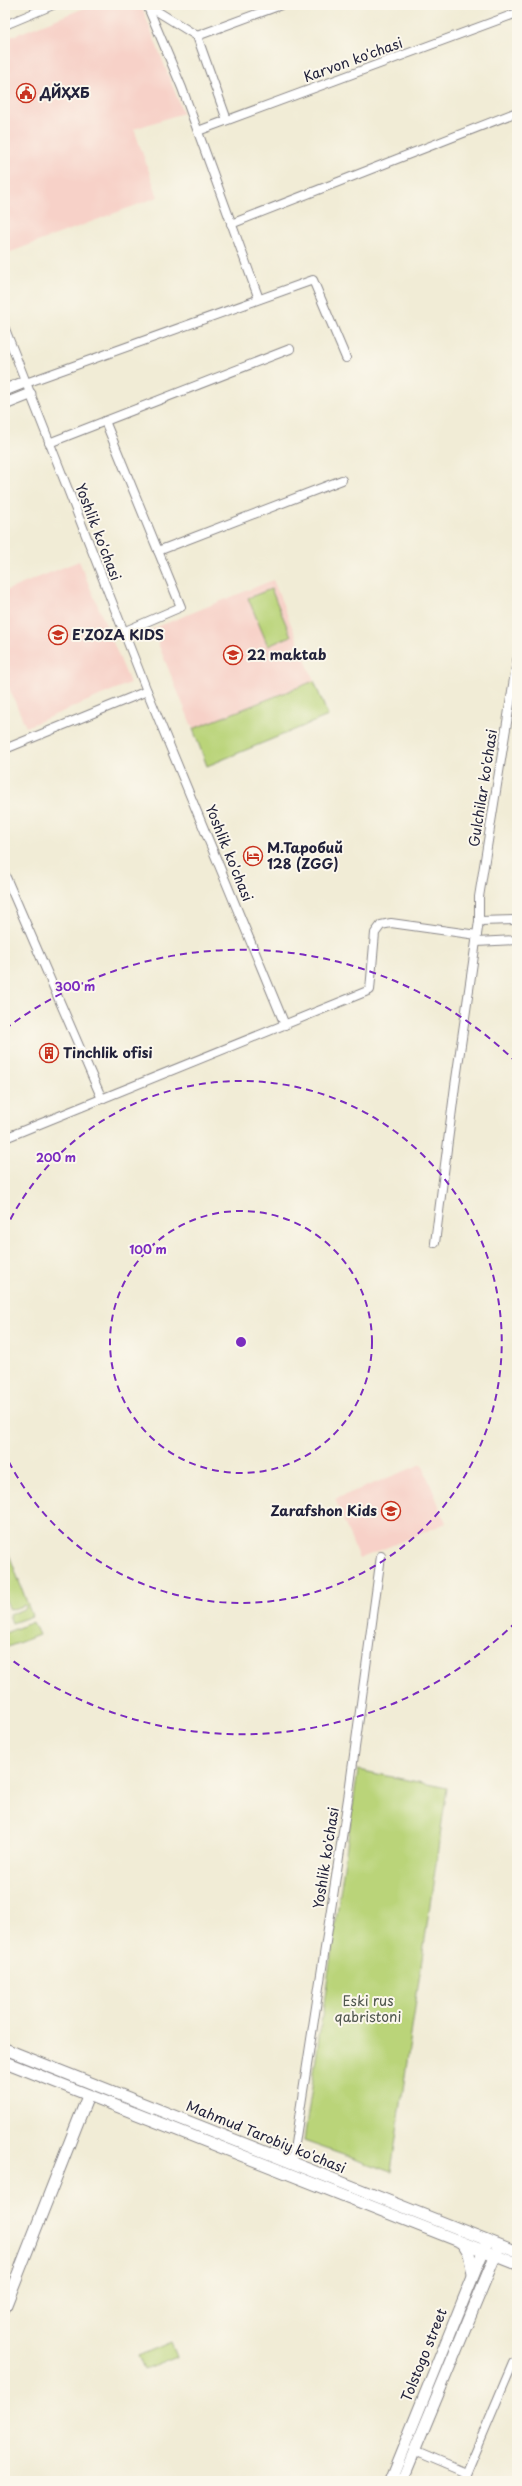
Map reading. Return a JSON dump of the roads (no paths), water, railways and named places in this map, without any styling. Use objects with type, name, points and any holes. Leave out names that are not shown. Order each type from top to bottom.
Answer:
[{"type":"main road","points":[[5,390],[27,386]]},
{"type":"main road","points":[[5,404],[27,386]]},
{"type":"main road","name":"Mahmud Tarobiy ko'chasi","points":[[5,2049],[517,2252]]},
{"type":"main road","name":"Mahmud Tarobiy ko'chasi","points":[[5,2062],[515,2264]]},
{"type":"main road","points":[[5,2307],[88,2096]]},
{"type":"main road","name":"Tolstogo street","points":[[390,2481],[488,2240]]},
{"type":"main road","points":[[463,2243],[469,2252],[473,2274]]},
{"type":"main road","name":"Tolstogo street","points":[[402,2481],[500,2245]]},
{"type":"main road","points":[[486,2277],[495,2268],[515,2264]]},
{"type":"street","points":[[5,24],[52,5]]},
{"type":"street","points":[[147,5],[197,36],[227,120]]},
{"type":"street","points":[[147,5],[198,131],[259,300]]},
{"type":"street","points":[[197,36],[281,5]]},
{"type":"street","name":"Karvon ko'chasi","points":[[198,131],[517,13]]},
{"type":"street","points":[[231,224],[517,112]]},
{"type":"street","points":[[27,386],[313,280],[346,358]]},
{"type":"street","name":"Yoshlik ko'chasi","points":[[5,328],[123,632],[286,1025]]},
{"type":"street","points":[[49,443],[290,349]]},
{"type":"street","points":[[105,421],[181,608],[123,632]]},
{"type":"street","points":[[158,551],[342,480]]},
{"type":"street","name":"Gulchilar ko'chasi","points":[[435,1243],[454,1086],[479,921],[479,897],[515,685],[517,660]]},
{"type":"street","points":[[5,750],[147,691]]},
{"type":"street","points":[[5,875],[102,1099]]},
{"type":"street","points":[[479,921],[517,920]]},
{"type":"street","points":[[5,1138],[370,990],[375,932],[381,925],[391,923],[476,938],[517,940]]},
{"type":"street","name":"Yoshlik ko'chasi","points":[[292,2163],[349,1792],[381,1556]]},
{"type":"street","points":[[414,2451],[465,2477],[513,2363],[517,2361]]},
{"type":"place","name":"ДЙҲХБ","points":[[26,93]]},
{"type":"place","name":"E'ZOZA KIDS","points":[[58,635]]},
{"type":"place","name":"22 maktab","points":[[233,655]]},
{"type":"place","name":"М.Таробий 128 (ZGG)","points":[[253,856]]},
{"type":"place","name":"Tinchlik ofisi","points":[[49,1053]]},
{"type":"place","name":"Zarafshon Kids","points":[[391,1511]]},
{"type":"park label","name":"Eski rus qabristoni","points":[[368,2010]]}]
